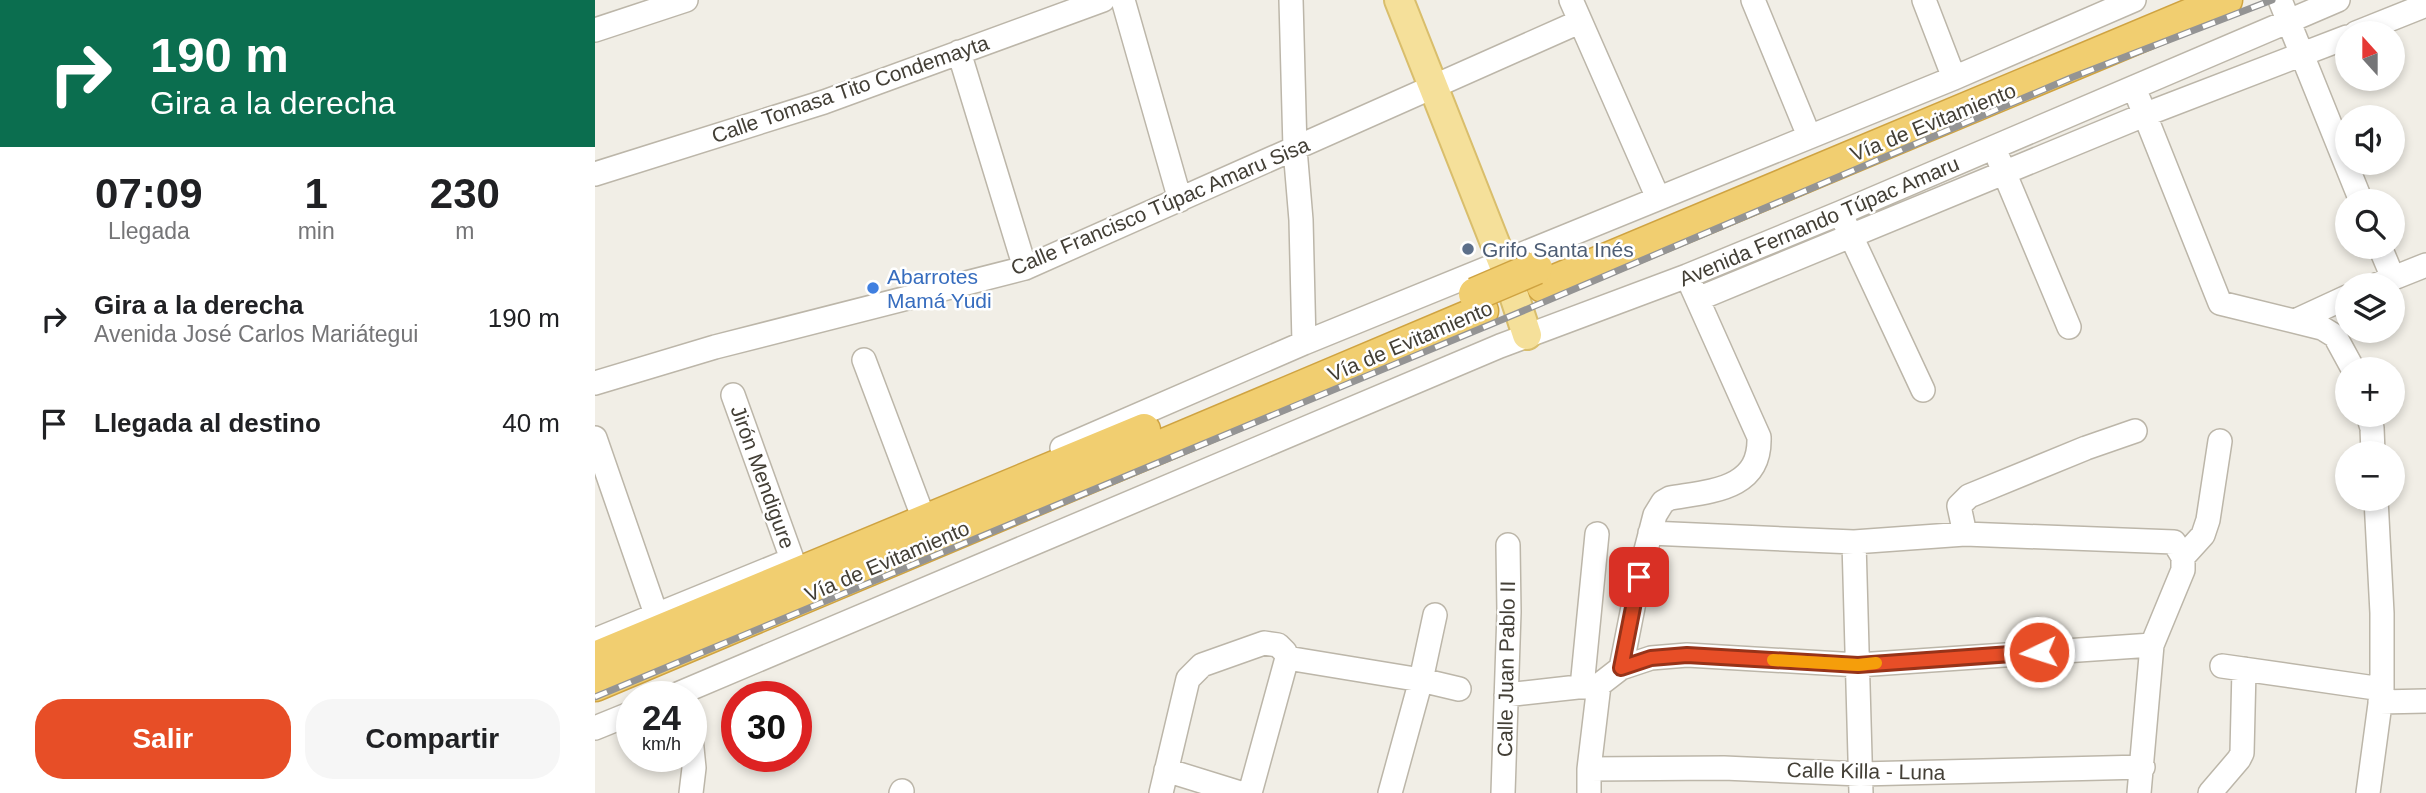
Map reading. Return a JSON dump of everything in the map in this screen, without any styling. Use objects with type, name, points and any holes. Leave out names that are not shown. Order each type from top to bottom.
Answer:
[{"type":"highway","name":"Vía de Evitamiento","points":[[1539,277],[2175,0]]},
{"type":"highway","name":"Vía de Evitamiento","points":[[595,658],[1475,294],[1539,277],[2226,0]]},
{"type":"highway","name":"Vía de Evitamiento","points":[[595,685],[1475,294]]},
{"type":"main road","points":[[1399,0],[1503,263],[1527,335]]},
{"type":"street","points":[[595,30],[686,0]]},
{"type":"street","name":"Calle Tomasa Tito Condemayta","points":[[595,174],[824,102],[1103,0]]},
{"type":"street","points":[[1123,0],[1180,201]]},
{"type":"street","points":[[1291,0],[1304,343]]},
{"type":"street","points":[[1571,0],[1658,198]]},
{"type":"street","points":[[1753,0],[1809,136]]},
{"type":"street","points":[[1924,0],[1954,78]]},
{"type":"street","points":[[595,640],[653,606],[792,559],[1304,343],[1475,294],[1503,263],[1954,78],[2105,6],[2134,0]]},
{"type":"street","name":"Avenida Fernando Túpac Amaru","points":[[707,682],[1500,346],[1687,276],[1840,214],[2134,87],[2283,10],[2338,0]]},
{"type":"street","points":[[2385,21],[2426,5]]},
{"type":"street","points":[[2283,10],[2356,189]]},
{"type":"street","name":"Calle Francisco Túpac Amaru Sisa","points":[[595,383],[716,347],[1025,268],[1579,22]]},
{"type":"street","points":[[1698,299],[2144,115],[2335,42]]},
{"type":"street","points":[[959,52],[1025,268]]},
{"type":"street","points":[[2134,87],[2220,303],[2322,328],[2335,337],[2346,357]]},
{"type":"street","points":[[1993,148],[2069,327]]},
{"type":"street","points":[[1840,214],[1923,390]]},
{"type":"street","points":[[2405,274],[2426,265]]},
{"type":"street","points":[[1621,668],[1650,533],[1655,515],[1663,502],[1670,498],[1736,484],[1750,474],[1759,450],[1759,437],[1687,276]]},
{"type":"street","points":[[2295,321],[2335,303]]},
{"type":"street","points":[[864,360],[919,506]]},
{"type":"street","name":"Jirón Mendigure","points":[[733,395],[792,559]]},
{"type":"street","points":[[1965,534],[1959,506],[1963,500],[2135,431]]},
{"type":"street","points":[[595,438],[653,606]]},
{"type":"street","points":[[2183,557],[2203,534],[2208,520],[2220,441]]},
{"type":"street","points":[[2368,793],[2381,696],[2382,614],[2377,511]]},
{"type":"street","points":[[1650,533],[1854,542],[1965,534],[2174,541],[2183,557],[2183,570],[2152,645],[2139,793]]},
{"type":"street","points":[[1589,793],[1597,534]]},
{"type":"street","points":[[1854,542],[1860,783]]},
{"type":"street","name":"Calle Juan Pablo II","points":[[1503,793],[1509,612],[1508,545]]},
{"type":"street","points":[[1390,793],[1421,680],[1435,615]]},
{"type":"street","points":[[1161,793],[1188,679],[1202,666],[1264,643],[1278,645],[1285,652],[1287,659],[1250,793]]},
{"type":"street","points":[[1506,695],[1591,686],[1621,668],[1651,658],[1687,655],[1858,665],[2152,645]]},
{"type":"street","points":[[1287,659],[1421,680],[1459,689]]},
{"type":"street","points":[[2210,793],[2242,752],[2233,668],[2381,696],[2426,701]]},
{"type":"street","points":[[595,728],[616,719]]},
{"type":"street","name":"Calle Killa - Luna","points":[[1589,769],[1724,768],[1860,783],[2143,767]]},
{"type":"street","points":[[1166,770],[1240,793]]},
{"type":"street","points":[[691,793],[694,772]]},
{"type":"railway","points":[[595,697],[1518,313],[2073,77],[2272,0]]},
{"type":"slow traffic","points":[[1773,660],[1858,665],[1876,663]]},
{"type":"place","name":"Grifo Santa Inés","points":[[1468,249]]},
{"type":"place","name":"Abarrotes Mamá Yudi","points":[[873,288]]},
{"type":"route","points":[[1639,577],[1621,668],[1651,658],[1687,655],[1858,665],[2039,652]]}]
